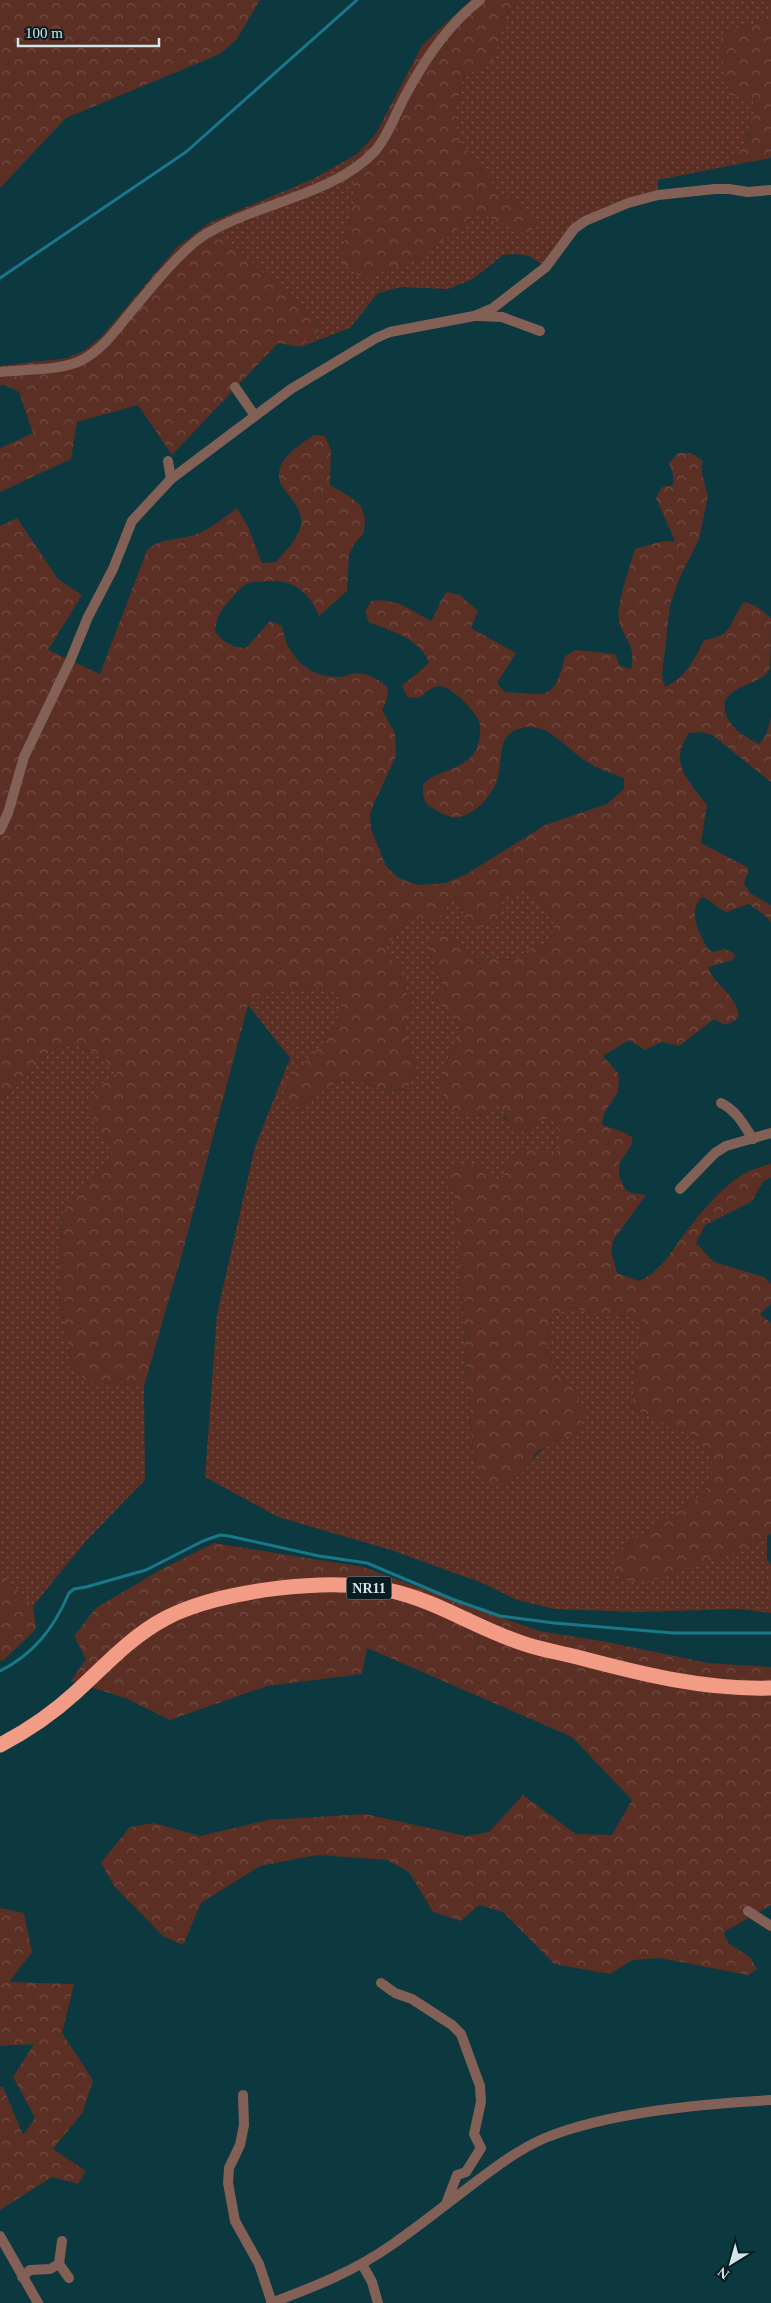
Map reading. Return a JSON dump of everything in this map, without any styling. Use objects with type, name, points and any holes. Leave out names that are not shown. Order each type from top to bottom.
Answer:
[{"type":"highway","name":"NR11","points":[[0,1745],[46,1718],[121,1649],[166,1618],[197,1606],[230,1598],[326,1584],[392,1590],[528,1645],[623,1669],[686,1683],[741,1689],[771,1688]]},
{"type":"street","points":[[0,372],[63,365],[81,360],[97,350],[177,260],[206,234],[251,213],[316,188],[357,166],[375,150],[384,137],[421,68],[446,32],[480,0]]},
{"type":"street","points":[[474,316],[493,308],[546,267],[574,228],[585,221],[628,203],[658,195],[715,189],[748,192],[771,190]]},
{"type":"street","points":[[0,830],[8,813],[24,757],[70,661],[88,617],[114,569],[127,530],[132,521],[171,479],[291,389],[376,338],[407,328],[474,316],[502,317],[540,331]]},
{"type":"street","points":[[235,387],[255,416]]},
{"type":"street","points":[[168,461],[171,479]]},
{"type":"street","points":[[721,1103],[731,1108],[739,1116],[753,1139]]},
{"type":"street","points":[[680,1189],[715,1153],[726,1146],[771,1132]]},
{"type":"street","points":[[748,1911],[771,1926]]},
{"type":"street","points":[[381,1983],[396,1993],[412,1998],[452,2025],[461,2034],[480,2086],[481,2102],[474,2134],[480,2148],[466,2172],[457,2175],[446,2204]]},
{"type":"street","points":[[242,2095],[244,2125],[240,2145],[229,2168],[228,2183],[235,2221],[259,2264],[272,2303],[323,2284],[362,2264],[512,2155],[544,2139],[582,2125],[676,2109],[732,2102],[771,2100]]},
{"type":"street","points":[[0,2236],[38,2303]]},
{"type":"street","points":[[62,2241],[59,2264],[69,2278]]},
{"type":"street","points":[[22,2277],[30,2270],[50,2269],[59,2264]]},
{"type":"street","points":[[362,2264],[372,2282],[378,2303]]},
{"type":"green space","points":[[0,0],[260,0],[237,39],[220,54],[66,118],[0,188]]},
{"type":"green space","points":[[471,0],[519,0],[506,14],[493,62],[463,77],[455,113],[458,138],[497,190],[530,215],[535,227],[525,234],[478,212],[422,258],[364,279],[343,264],[342,252],[353,205],[353,181],[357,154],[375,135],[423,44]]},
{"type":"green space","points":[[519,0],[771,0],[771,19],[723,33],[753,99],[754,123],[741,151],[728,166],[658,180],[658,195],[585,221],[546,267],[529,256],[503,255],[473,279],[448,289],[401,287],[378,293],[350,328],[300,347],[319,330],[314,315],[261,271],[209,223],[313,179],[357,154],[353,181],[353,205],[342,252],[422,258],[478,212],[530,215],[497,190],[458,138],[455,113],[463,77],[493,61],[506,14]]},
{"type":"green space","points":[[771,19],[771,158],[728,166],[749,136],[753,119],[753,99],[729,95],[719,45],[723,33]]},
{"type":"green space","points":[[209,223],[261,271],[314,315],[319,330],[300,347],[278,343],[172,455],[138,405],[77,422],[71,459],[0,492],[0,448],[33,433],[19,392],[5,385],[0,385],[0,366],[67,358],[85,350],[102,336],[177,247]]},
{"type":"green space","points":[[314,435],[325,436],[331,450],[330,485],[352,498],[361,506],[365,518],[364,533],[354,544],[349,555],[347,591],[319,616],[310,599],[297,587],[271,581],[248,583],[239,589],[223,608],[217,619],[215,632],[229,644],[246,648],[270,621],[282,626],[288,646],[300,663],[308,669],[328,676],[341,677],[354,673],[369,675],[388,688],[387,699],[382,710],[395,733],[396,756],[374,803],[370,815],[371,829],[386,866],[396,876],[408,882],[420,885],[445,883],[467,874],[545,825],[607,804],[624,789],[624,778],[590,764],[544,730],[528,727],[518,729],[506,738],[501,752],[496,784],[481,805],[460,817],[452,817],[433,809],[425,800],[423,784],[467,761],[477,748],[480,725],[470,707],[451,690],[444,687],[433,688],[420,698],[407,697],[402,686],[429,662],[411,641],[395,632],[369,622],[365,612],[371,601],[380,600],[395,603],[431,621],[447,592],[460,595],[478,611],[471,628],[516,653],[497,683],[505,692],[540,694],[547,692],[557,681],[565,656],[576,650],[615,654],[620,666],[631,669],[631,648],[621,628],[618,615],[624,585],[635,549],[659,542],[675,541],[656,498],[662,487],[673,485],[673,474],[669,463],[678,453],[691,453],[702,460],[702,474],[708,496],[699,539],[680,577],[670,605],[662,675],[665,687],[684,673],[704,640],[714,638],[726,632],[744,602],[756,606],[771,618],[770,668],[766,674],[733,692],[727,698],[725,706],[727,717],[736,730],[759,744],[766,735],[771,718],[771,782],[712,735],[701,732],[689,733],[680,753],[680,762],[687,779],[707,805],[701,843],[749,868],[744,883],[750,893],[771,905],[771,923],[768,918],[749,904],[726,912],[702,897],[695,909],[696,923],[708,949],[713,952],[725,949],[735,954],[733,960],[708,967],[711,974],[734,1001],[739,1015],[736,1020],[725,1025],[714,1019],[679,1046],[661,1042],[645,1050],[629,1040],[603,1056],[618,1073],[619,1078],[618,1092],[604,1113],[602,1125],[632,1137],[632,1144],[619,1164],[619,1177],[626,1190],[646,1195],[614,1239],[611,1251],[617,1273],[639,1281],[647,1277],[666,1260],[714,1198],[740,1176],[771,1164],[771,1177],[763,1182],[751,1202],[705,1225],[696,1243],[714,1262],[764,1277],[771,1284],[771,1304],[760,1314],[771,1323],[771,1534],[730,1554],[656,1579],[631,1582],[611,1573],[617,1551],[697,1499],[712,1481],[712,1459],[696,1437],[632,1408],[642,1321],[618,1314],[595,1314],[571,1307],[552,1317],[547,1348],[555,1369],[574,1389],[584,1411],[578,1432],[557,1440],[537,1452],[524,1471],[502,1487],[480,1477],[473,1454],[454,1193],[447,1188],[448,1176],[454,1167],[478,1165],[497,1180],[506,1173],[509,1161],[517,1152],[540,1149],[549,1156],[559,1150],[563,1139],[554,1119],[542,1119],[524,1132],[517,1129],[512,1126],[495,1100],[490,1111],[479,1117],[456,1112],[445,1102],[442,1088],[443,1074],[458,1041],[460,1027],[435,998],[445,991],[429,950],[430,939],[438,932],[449,934],[478,958],[514,960],[533,947],[545,944],[552,936],[554,925],[550,914],[534,896],[524,890],[502,898],[498,920],[490,925],[475,927],[466,923],[459,900],[449,902],[443,914],[435,922],[424,921],[417,913],[407,919],[386,946],[389,958],[400,965],[406,975],[403,987],[415,1010],[406,1017],[403,1029],[416,1065],[408,1088],[391,1091],[348,1080],[336,1083],[297,1107],[286,1103],[283,1089],[296,1070],[322,1045],[342,1011],[340,999],[333,991],[322,987],[264,993],[248,1005],[182,1254],[144,1386],[86,1382],[72,1364],[58,1291],[63,1212],[105,1169],[114,1149],[98,1129],[90,1107],[98,1086],[117,1073],[99,1054],[76,1046],[52,1049],[3,1100],[0,1097],[0,526],[17,518],[58,579],[82,595],[48,650],[100,674],[147,550],[153,546],[164,541],[200,533],[237,508],[248,527],[262,563],[276,562],[288,549],[298,534],[301,520],[297,507],[280,483],[280,468],[289,454]]},
{"type":"green space","points":[[524,890],[534,896],[550,914],[554,925],[552,936],[545,944],[533,947],[514,960],[478,958],[449,934],[429,950],[445,991],[435,998],[460,1027],[460,1039],[448,1058],[442,1095],[448,1105],[457,1112],[495,1100],[503,1107],[505,1119],[524,1132],[542,1119],[554,1119],[563,1139],[560,1150],[549,1156],[509,1161],[506,1173],[497,1180],[447,1188],[454,1193],[473,1454],[480,1477],[524,1471],[547,1446],[578,1432],[574,1389],[555,1369],[547,1348],[552,1317],[571,1307],[595,1314],[618,1314],[642,1321],[632,1408],[696,1437],[712,1459],[712,1481],[697,1499],[617,1551],[730,1554],[767,1536],[767,1559],[771,1565],[771,1613],[739,1609],[638,1612],[555,1609],[517,1600],[485,1584],[391,1550],[278,1517],[205,1477],[217,1314],[255,1147],[290,1058],[248,1005],[264,993],[322,987],[333,991],[340,999],[342,1011],[322,1045],[296,1070],[297,1107],[342,1081],[356,1081],[391,1091],[408,1088],[416,1065],[403,1029],[406,1017],[415,1010],[403,987],[400,965],[389,958],[386,946],[407,919],[417,913],[424,921],[443,914],[449,902],[459,900],[466,923],[498,920],[502,898]]},
{"type":"green space","points":[[76,1046],[99,1054],[118,1074],[98,1086],[98,1129],[115,1149],[105,1169],[63,1212],[58,1291],[72,1364],[86,1382],[144,1386],[145,1480],[86,1541],[33,1606],[0,1572],[0,1097],[3,1100],[52,1049]]},
{"type":"green space","points":[[214,1543],[363,1567],[539,1631],[607,1642],[708,1663],[771,1667],[771,1905],[724,1932],[728,1943],[750,1957],[757,1969],[748,1975],[660,1958],[632,1960],[610,1974],[554,1964],[503,1912],[479,1905],[461,1921],[433,1912],[409,1872],[387,1860],[317,1855],[260,1866],[201,1903],[183,1945],[163,1936],[114,1886],[101,1863],[130,1827],[154,1823],[200,1836],[268,1820],[365,1814],[466,1836],[489,1832],[523,1795],[576,1834],[612,1835],[632,1800],[572,1737],[367,1648],[362,1674],[267,1686],[170,1720],[125,1698],[71,1681],[86,1659],[74,1636],[96,1608],[160,1570]]},
{"type":"green space","points":[[0,1572],[33,1606],[36,1629],[4,1660],[0,1661]]},
{"type":"green space","points":[[0,1908],[24,1913],[32,1952],[9,1982],[74,1984],[62,2033],[93,2080],[83,2112],[53,2149],[86,2171],[78,2184],[52,2177],[0,2210],[0,2087],[3,2087],[23,2135],[35,2118],[13,2077],[34,2044],[0,2046]]},
{"type":"waterway","points":[[0,278],[186,152],[357,0]]},
{"type":"waterway","points":[[0,1671],[23,1657],[42,1639],[57,1618],[69,1593],[74,1589],[146,1570],[203,1541],[220,1535],[319,1556],[367,1563],[452,1599],[500,1616],[554,1623],[673,1633],[771,1633]]}]
